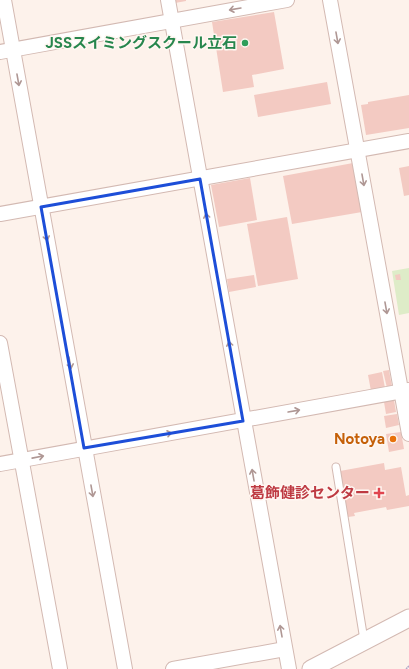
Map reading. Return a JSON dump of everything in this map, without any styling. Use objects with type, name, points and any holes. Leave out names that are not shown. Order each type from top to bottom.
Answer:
[{"type":"street","points":[[4,0],[7,51],[41,207],[125,669]]},
{"type":"street","points":[[168,0],[289,669]]},
{"type":"street","points":[[7,51],[287,0]]},
{"type":"street","points":[[330,0],[405,391],[409,434]]},
{"type":"street","points":[[0,214],[409,141]]},
{"type":"street","points":[[0,343],[60,669]]},
{"type":"street","points":[[0,464],[405,391]]},
{"type":"street","points":[[311,669],[409,618]]},
{"type":"street","points":[[173,669],[285,649]]},
{"type":"lane","points":[[336,467],[364,641]]},
{"type":"highlighted area","points":[[200,179],[243,421],[84,448],[41,207]]},
{"type":"green space","points":[[409,268],[409,313],[399,315],[392,271]]},
{"type":"building","points":[[175,0],[186,0],[186,1],[175,3]]},
{"type":"building","points":[[274,12],[284,69],[252,75],[254,87],[223,92],[212,22]]},
{"type":"building","points":[[327,82],[331,104],[258,117],[254,95]]},
{"type":"building","points":[[409,95],[409,128],[366,135],[361,105],[368,104],[368,102]]},
{"type":"building","points":[[353,163],[362,212],[292,224],[283,176]]},
{"type":"building","points":[[409,166],[409,195],[404,196],[399,168]]},
{"type":"building","points":[[250,178],[257,220],[219,227],[211,185]]},
{"type":"building","points":[[287,217],[298,279],[258,286],[247,224]]},
{"type":"building","points":[[400,274],[401,280],[396,280],[395,275]]},
{"type":"building","points":[[254,275],[256,287],[229,292],[227,279]]},
{"type":"building","points":[[389,370],[392,387],[387,388],[383,371]]},
{"type":"building","points":[[382,372],[385,388],[371,391],[368,375]]},
{"type":"building","points":[[394,400],[396,412],[386,414],[384,402]]},
{"type":"building","points":[[397,414],[399,425],[386,428],[384,416]]},
{"type":"building","points":[[401,432],[404,449],[389,452],[386,434]]},
{"type":"building","points":[[384,463],[385,470],[401,467],[406,496],[409,495],[409,506],[387,510],[386,507],[354,513],[355,516],[348,517],[340,471]]},
{"type":"place","name":"JSSスイミングスクール立石","points":[[245,43]]},
{"type":"place","name":"Notoya","points":[[393,439]]},
{"type":"place","name":"葛飾健診センター","points":[[379,493]]}]
